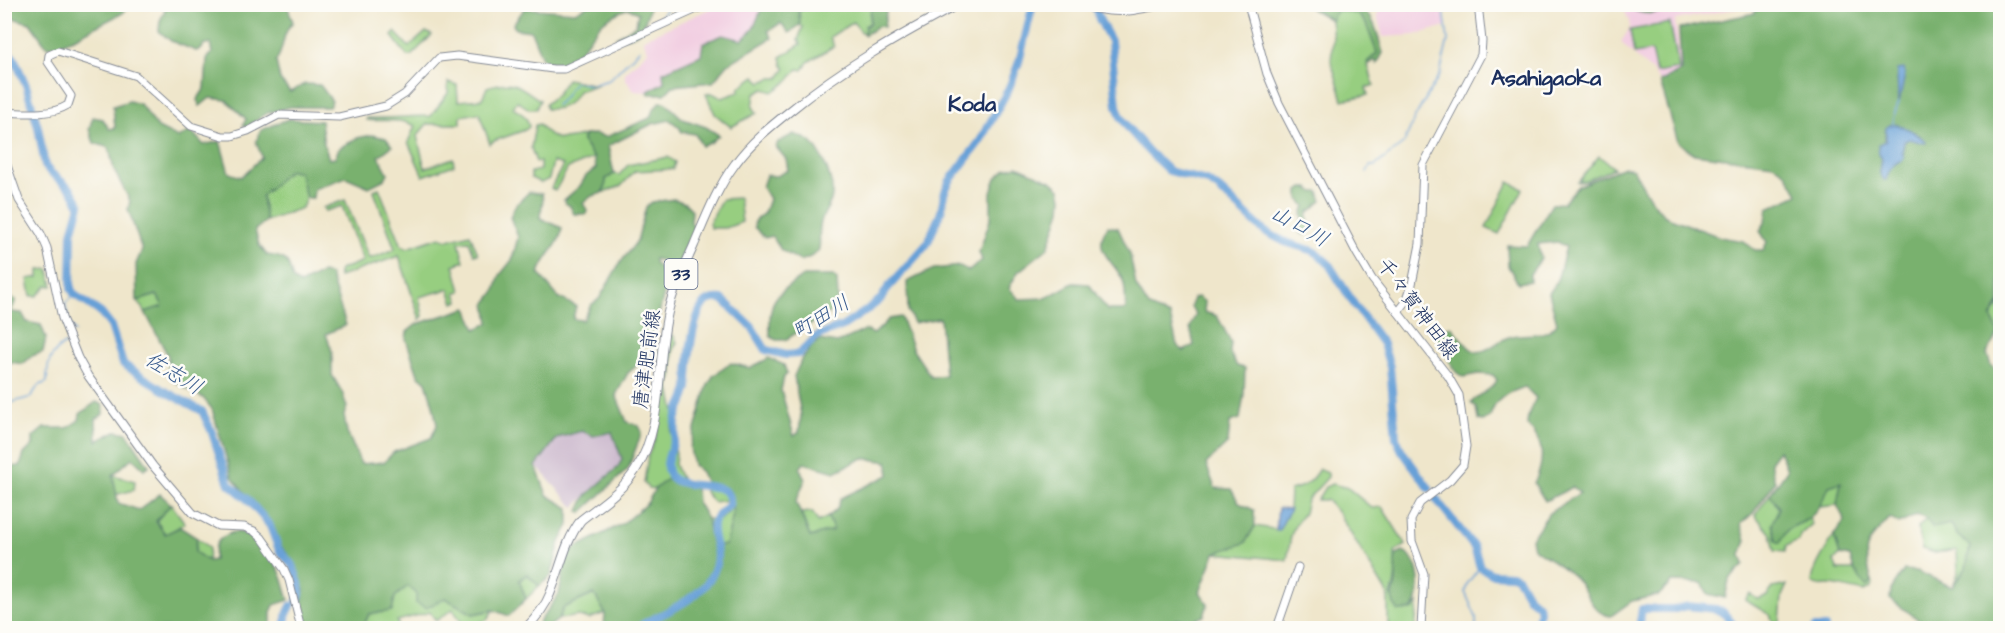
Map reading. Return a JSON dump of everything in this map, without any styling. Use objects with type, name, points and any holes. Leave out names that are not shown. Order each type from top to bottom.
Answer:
[{"type":"main road","name":"唐津肥前線","points":[[526,628],[542,610],[549,596],[566,545],[576,527],[581,520],[627,482],[647,447],[654,416],[668,308],[702,227],[729,172],[756,139],[825,83],[870,54],[959,4]]},
{"type":"street","points":[[4,112],[36,113],[63,108],[71,101],[68,90],[48,62],[49,55],[58,51],[136,76],[191,126],[224,136],[232,136],[279,116],[339,117],[386,106],[405,94],[434,62],[443,56],[564,69],[708,4]]},
{"type":"street","points":[[1075,4],[1123,13],[1165,4]]},
{"type":"street","name":"千々賀神田線","points":[[1248,4],[1267,74],[1279,102],[1356,252],[1372,279],[1455,386],[1460,403],[1466,446],[1465,459],[1458,473],[1420,503],[1411,520],[1412,542],[1424,574],[1421,628]]},
{"type":"street","points":[[1362,4],[1373,4]]},
{"type":"street","points":[[1398,312],[1403,308],[1412,284],[1420,244],[1423,165],[1481,55],[1482,41],[1478,4]]},
{"type":"street","points":[[4,157],[19,200],[47,248],[62,318],[88,376],[182,503],[193,513],[218,526],[244,527],[254,531],[262,538],[289,580],[301,628]]},
{"type":"street","points":[[1277,628],[1298,567]]},
{"type":"shaded area","points":[[1383,4],[1441,5],[1446,26],[1415,35],[1383,37],[1377,16]]},
{"type":"shaded area","points":[[718,5],[760,5],[762,8],[753,29],[742,40],[723,35],[702,55],[663,72],[664,82],[647,92],[634,91],[625,78],[625,73],[648,51],[643,39]]},
{"type":"shaded area","points":[[1620,5],[1755,5],[1675,20],[1681,71],[1660,82],[1652,71],[1621,42],[1630,28],[1629,20]]},
{"type":"shaded area","points":[[582,431],[593,436],[613,432],[622,459],[618,467],[574,507],[536,466],[557,438]]},
{"type":"green space","points":[[5,4],[130,5],[123,13],[60,45],[47,47],[30,23],[9,17],[5,12]]},
{"type":"green space","points":[[162,5],[287,5],[293,22],[286,32],[276,61],[280,80],[290,92],[305,84],[320,85],[332,101],[329,107],[290,107],[267,113],[247,127],[243,125],[246,119],[226,100],[210,98],[200,106],[197,100],[205,88],[207,59],[212,53],[210,44],[204,44],[202,49],[196,51],[171,41],[159,31],[165,10]]},
{"type":"green space","points":[[588,5],[650,5],[644,25],[636,34],[624,38],[616,37],[636,25],[638,13],[628,8],[603,22],[578,54],[564,63],[543,61],[531,31],[515,29],[513,24],[525,8],[575,12]]},
{"type":"green space","points":[[760,5],[793,5],[799,11],[800,25],[789,33],[781,23],[768,31],[772,38],[728,64],[713,82],[673,86],[665,94],[647,92],[664,82],[663,72],[701,55],[703,43],[723,35],[742,40],[753,29],[762,8]]},
{"type":"green space","points":[[810,5],[871,5],[870,23],[865,26],[864,35],[853,22],[830,37],[834,46],[808,62],[803,70],[798,69],[787,82],[773,92],[764,89],[755,94],[753,107],[757,113],[731,127],[715,114],[706,94],[712,93],[722,98],[739,92],[740,87],[755,76],[762,82],[770,78],[779,78],[786,68],[783,66],[781,57],[801,44],[798,40],[803,27],[800,25],[799,11]]},
{"type":"green space","points":[[871,5],[887,5],[884,27],[879,26],[864,35],[865,26],[870,23]]},
{"type":"green space","points":[[1305,5],[1344,5],[1364,12],[1379,53],[1368,65],[1374,85],[1366,88],[1368,95],[1343,100],[1331,61],[1333,39],[1331,20]]},
{"type":"green space","points":[[1305,5],[1349,6],[1364,12],[1374,24],[1383,53],[1377,64],[1375,60],[1368,65],[1367,62],[1377,53],[1366,24],[1358,14],[1338,10],[1331,20]]},
{"type":"green space","points":[[1624,5],[1672,5],[1654,13],[1642,13]]},
{"type":"green space","points":[[1757,5],[2000,5],[2000,303],[1991,317],[1999,333],[1987,353],[1991,366],[2000,372],[2000,628],[1927,628],[1890,599],[1891,590],[1904,570],[1917,571],[1952,587],[1966,568],[1970,546],[1958,536],[1951,524],[1933,528],[1926,519],[1917,515],[1899,524],[1890,518],[1875,534],[1868,546],[1866,552],[1872,582],[1866,587],[1854,570],[1850,557],[1840,555],[1834,535],[1845,521],[1837,505],[1841,482],[1829,486],[1821,504],[1812,516],[1788,529],[1780,543],[1776,541],[1772,523],[1779,508],[1770,494],[1787,470],[1779,450],[1770,462],[1775,482],[1753,513],[1741,524],[1746,540],[1741,555],[1744,565],[1729,580],[1725,598],[1708,594],[1702,583],[1672,582],[1659,595],[1632,601],[1611,616],[1604,614],[1594,607],[1572,575],[1533,548],[1531,539],[1549,513],[1580,493],[1573,487],[1545,501],[1534,483],[1540,467],[1541,452],[1537,438],[1527,425],[1528,415],[1536,398],[1525,387],[1519,389],[1507,394],[1499,401],[1490,417],[1483,421],[1478,420],[1476,408],[1471,403],[1492,387],[1497,380],[1493,375],[1478,374],[1463,377],[1456,372],[1435,334],[1451,326],[1468,346],[1478,352],[1509,337],[1547,332],[1552,328],[1557,323],[1549,293],[1558,277],[1566,247],[1558,242],[1538,244],[1541,259],[1530,274],[1530,281],[1518,283],[1508,266],[1507,245],[1527,246],[1552,204],[1563,203],[1578,186],[1624,167],[1633,169],[1651,200],[1665,216],[1720,237],[1743,241],[1755,250],[1763,250],[1767,242],[1760,231],[1766,221],[1768,208],[1798,194],[1786,173],[1773,164],[1694,154],[1678,142],[1660,82],[1681,71],[1679,29],[1755,13]],"holes":[[[1886,128],[1914,132],[1925,143],[1910,139],[1904,141],[1903,160],[1880,173]]]},
{"type":"green space","points":[[1670,23],[1679,69],[1656,73],[1651,51],[1634,54],[1630,30]]},
{"type":"green space","points":[[395,32],[409,47],[426,32],[432,35],[411,56],[407,56],[392,36]]},
{"type":"green space","points":[[567,79],[596,85],[578,91],[565,106],[546,109],[545,104],[556,95]]},
{"type":"green space","points":[[448,82],[457,85],[458,101],[482,99],[487,87],[504,83],[521,87],[540,100],[536,109],[529,109],[517,101],[513,108],[526,117],[529,127],[490,144],[479,113],[461,116],[461,124],[427,124],[417,136],[425,168],[453,158],[454,165],[423,176],[408,142],[415,126],[397,121],[366,120],[367,118],[431,116],[448,93]]},
{"type":"green space","points":[[129,101],[140,104],[158,128],[178,138],[191,131],[204,145],[220,141],[229,173],[241,177],[262,157],[256,142],[261,130],[288,119],[321,121],[324,144],[329,159],[335,158],[339,148],[357,138],[372,135],[386,138],[392,146],[379,156],[388,173],[385,179],[369,187],[346,177],[314,189],[313,198],[306,198],[299,172],[289,170],[262,196],[266,221],[255,230],[259,245],[267,255],[286,261],[293,280],[300,284],[322,273],[330,275],[346,325],[326,334],[332,351],[332,375],[342,392],[347,407],[344,415],[347,432],[361,464],[384,462],[394,452],[431,438],[437,425],[433,405],[426,382],[418,375],[406,339],[407,332],[417,324],[467,308],[476,329],[489,323],[486,303],[495,291],[500,275],[512,260],[518,237],[510,217],[515,206],[529,192],[542,194],[540,218],[562,228],[559,240],[539,274],[559,298],[576,306],[573,319],[583,320],[591,305],[599,299],[618,266],[637,241],[646,207],[652,202],[674,199],[685,203],[692,210],[691,222],[695,229],[675,272],[664,261],[654,259],[654,263],[668,277],[655,331],[641,338],[640,363],[628,373],[616,395],[627,422],[639,426],[642,432],[628,469],[581,513],[579,511],[586,496],[618,467],[622,459],[612,432],[593,436],[582,431],[557,438],[536,466],[547,495],[569,508],[569,525],[560,542],[551,576],[539,586],[527,574],[519,580],[526,599],[509,616],[493,610],[473,614],[445,598],[426,608],[416,603],[416,593],[408,586],[395,597],[392,611],[369,614],[364,625],[367,628],[311,628],[304,620],[302,600],[304,590],[292,569],[288,555],[277,541],[270,524],[232,477],[212,409],[203,398],[175,382],[168,373],[168,356],[145,312],[163,306],[157,295],[137,301],[136,264],[142,250],[128,209],[130,201],[114,170],[109,148],[94,143],[89,129],[93,117],[103,119],[109,129],[115,128],[113,106]]},
{"type":"green space","points":[[660,102],[665,102],[683,119],[706,127],[719,135],[710,143],[702,146],[695,134],[682,132],[670,120],[652,124],[608,146],[614,174],[606,179],[602,193],[592,196],[583,203],[587,210],[586,214],[574,214],[564,200],[596,168],[594,158],[582,141],[585,135],[595,134],[606,137],[650,118]]},
{"type":"green space","points":[[539,124],[555,138],[585,135],[582,141],[594,158],[568,168],[555,191],[551,188],[563,165],[553,162],[549,179],[541,183],[531,178],[531,172],[540,170],[540,162],[536,162],[531,148],[535,125]]},
{"type":"green space","points":[[794,134],[809,141],[819,152],[832,191],[831,200],[821,222],[820,247],[815,254],[800,261],[781,250],[772,236],[765,238],[754,227],[755,220],[764,213],[769,199],[762,187],[766,175],[777,176],[788,170],[786,159],[776,147],[778,142]]},
{"type":"green space","points":[[1599,156],[1614,168],[1578,182]]},
{"type":"green space","points":[[668,157],[675,162],[673,169],[635,171],[621,186],[602,193],[606,179],[614,174],[619,175],[628,165]]},
{"type":"green space","points":[[1017,166],[1051,181],[1060,189],[1062,197],[1061,210],[1048,248],[1018,272],[1009,288],[1019,299],[1046,298],[1073,283],[1089,284],[1107,310],[1126,310],[1123,281],[1106,255],[1102,243],[1108,226],[1118,228],[1130,254],[1136,286],[1149,307],[1170,316],[1177,345],[1184,351],[1194,345],[1190,327],[1196,314],[1191,307],[1193,298],[1198,297],[1205,302],[1204,312],[1217,316],[1231,342],[1230,353],[1237,366],[1245,368],[1240,419],[1230,422],[1228,443],[1206,464],[1215,488],[1231,489],[1239,503],[1254,510],[1255,526],[1245,543],[1215,553],[1200,592],[1208,604],[1204,616],[1192,621],[1179,619],[1164,623],[1163,628],[604,628],[605,613],[594,594],[563,608],[559,619],[550,626],[551,628],[535,628],[559,594],[565,562],[571,550],[622,524],[647,503],[655,489],[668,478],[696,487],[697,502],[707,519],[712,545],[726,545],[733,515],[730,492],[706,483],[701,472],[693,465],[690,447],[707,387],[713,376],[731,363],[750,368],[769,358],[784,365],[787,374],[781,390],[794,436],[799,432],[801,415],[794,376],[801,361],[812,346],[820,340],[837,343],[865,330],[874,334],[889,319],[901,317],[913,350],[931,377],[945,375],[940,318],[914,323],[908,311],[907,282],[934,269],[960,266],[969,271],[982,260],[979,252],[991,217],[991,192],[996,178],[1006,169]],"holes":[[[863,458],[888,462],[889,475],[841,498],[837,509],[828,517],[833,530],[810,537],[796,502],[805,480],[800,468],[804,463],[835,472]]]},
{"type":"green space","points":[[289,170],[299,172],[306,198],[302,208],[266,221],[262,196]]},
{"type":"green space","points":[[1509,182],[1523,189],[1499,234],[1486,228]]},
{"type":"green space","points":[[379,188],[402,246],[407,248],[440,237],[448,240],[470,234],[478,254],[474,254],[469,241],[459,242],[464,261],[454,265],[461,291],[456,293],[459,301],[454,303],[449,289],[419,297],[423,316],[420,319],[399,256],[339,277],[340,270],[363,261],[342,206],[325,211],[323,208],[345,200],[369,258],[372,258],[395,249],[375,194],[374,190]]},
{"type":"green space","points":[[1303,188],[1319,192],[1322,201],[1308,212],[1310,232],[1305,235],[1300,233],[1299,227],[1305,206],[1299,199],[1299,191]]},
{"type":"green space","points":[[739,198],[742,222],[726,228],[711,228],[709,224],[722,199]]},
{"type":"green space","points":[[49,269],[53,286],[47,286],[37,296],[31,296],[28,279],[39,277],[39,270]]},
{"type":"green space","points":[[8,273],[10,282],[8,297],[16,300],[11,312],[22,313],[27,322],[41,325],[46,338],[43,352],[32,356],[23,364],[11,362],[5,367],[4,274]]},
{"type":"green space","points":[[803,276],[833,276],[837,280],[838,298],[831,312],[785,340],[776,340],[770,336],[772,306],[779,294]]},
{"type":"green space","points":[[157,295],[164,307],[145,312],[137,301]]},
{"type":"green space","points":[[2000,303],[2000,330],[1999,333],[1991,317]]},
{"type":"green space","points":[[673,335],[677,342],[673,353],[673,374],[669,384],[675,412],[671,432],[676,453],[675,465],[684,485],[668,478],[655,489],[648,488],[644,483],[648,456],[657,434],[668,338]]},
{"type":"green space","points":[[96,402],[103,405],[103,414],[96,419],[97,441],[116,431],[127,433],[149,466],[144,469],[132,458],[113,475],[118,503],[139,510],[160,494],[171,504],[156,521],[165,534],[180,527],[197,538],[195,552],[208,561],[214,560],[217,543],[225,536],[242,533],[250,536],[271,557],[280,572],[289,600],[274,605],[271,613],[271,628],[5,628],[4,460],[7,467],[20,466],[24,454],[33,445],[33,437],[44,428],[67,428],[79,420],[80,414]]},
{"type":"green space","points":[[1319,469],[1328,473],[1328,477],[1307,500],[1304,513],[1295,525],[1291,536],[1287,560],[1215,553],[1245,543],[1255,526],[1279,530],[1289,510],[1290,490],[1306,484]]},
{"type":"green space","points":[[113,475],[135,481],[134,490],[115,495]]},
{"type":"green space","points":[[1841,482],[1837,505],[1819,507],[1829,486]]},
{"type":"green space","points":[[706,483],[730,492],[733,515],[726,545],[712,545],[707,519],[719,520],[729,512],[728,500],[713,502],[705,492]]},
{"type":"green space","points":[[1332,484],[1348,488],[1372,508],[1382,507],[1406,545],[1395,552],[1396,569],[1391,595],[1399,611],[1412,610],[1418,603],[1415,628],[1388,628],[1388,595],[1339,514],[1327,500],[1317,500],[1325,487]]},
{"type":"green space","points":[[1770,494],[1779,509],[1779,543],[1786,530],[1809,518],[1812,524],[1800,535],[1799,541],[1786,546],[1785,552],[1775,551],[1771,534],[1755,515]]},
{"type":"green space","points":[[171,504],[185,523],[166,535],[156,521]]},
{"type":"green space","points":[[812,512],[818,522],[828,517],[834,530],[810,537],[801,513]]},
{"type":"green space","points":[[1926,519],[1951,524],[1958,536],[1970,545],[1967,568],[1952,588],[1958,573],[1957,550],[1935,553],[1922,549],[1918,528]]},
{"type":"green space","points":[[1834,535],[1840,555],[1834,561],[1838,570],[1854,570],[1866,587],[1872,582],[1870,589],[1864,592],[1812,583],[1817,565]]},
{"type":"green space","points":[[197,538],[209,547],[208,561],[195,552]]},
{"type":"green space","points":[[1403,552],[1414,562],[1419,587],[1416,604],[1412,610],[1399,611],[1392,598],[1396,584],[1396,555]]},
{"type":"green space","points":[[527,574],[539,586],[526,599],[519,581]]},
{"type":"green space","points":[[1787,585],[1782,596],[1780,623],[1773,622],[1770,615],[1745,600],[1750,594],[1757,599],[1767,596],[1773,588]]},
{"type":"green space","points":[[408,586],[416,593],[445,598],[473,614],[493,610],[487,620],[467,628],[453,609],[436,621],[430,612],[397,621],[399,628],[367,628],[364,625],[369,614]]},
{"type":"green space","points":[[595,594],[605,613],[589,619],[579,616],[559,619],[563,608]]},
{"type":"water","points":[[1904,69],[1905,74],[1899,102],[1897,70]]},
{"type":"water","points":[[1896,124],[1926,141],[1925,143],[1910,139],[1904,141],[1903,160],[1894,165],[1884,180],[1880,173],[1882,159],[1878,145],[1886,140],[1886,128]]},
{"type":"water","points":[[1278,508],[1290,509],[1279,530],[1276,530]]},
{"type":"waterway","points":[[657,22],[671,4]]},
{"type":"waterway","name":"町田川","points":[[640,628],[643,624],[690,599],[709,581],[717,556],[713,524],[730,500],[723,490],[715,487],[676,481],[670,475],[667,466],[676,419],[688,388],[691,343],[694,326],[702,307],[709,300],[722,299],[752,327],[766,350],[786,355],[799,354],[817,336],[843,326],[881,299],[887,289],[927,244],[941,212],[949,182],[980,141],[1009,88],[1019,62],[1033,4]]},
{"type":"waterway","name":"山口川","points":[[1095,4],[1099,19],[1111,41],[1117,106],[1121,117],[1149,152],[1169,171],[1207,181],[1219,189],[1264,231],[1285,242],[1314,251],[1328,263],[1383,344],[1390,367],[1396,438],[1402,451],[1429,488]]},
{"type":"waterway","points":[[1367,172],[1370,166],[1375,166],[1404,143],[1414,119],[1440,74],[1448,40],[1443,4]]},
{"type":"waterway","name":"佐志川","points":[[4,49],[14,58],[26,85],[38,127],[45,166],[71,189],[80,205],[72,233],[71,289],[75,295],[101,313],[111,326],[123,364],[163,390],[202,411],[211,430],[229,484],[247,499],[270,526],[279,550],[293,566],[299,583],[300,594],[297,601]]},
{"type":"waterway","points":[[556,105],[575,82],[591,85],[609,80],[640,49]]},
{"type":"waterway","points":[[1893,124],[1899,102]]},
{"type":"waterway","points":[[75,295],[65,303],[69,324],[75,332]]},
{"type":"waterway","points":[[10,403],[31,397],[38,386],[47,382],[50,360],[55,352],[65,344]]},
{"type":"waterway","points":[[4,412],[6,407]]},
{"type":"waterway","points":[[4,414],[10,432],[4,444]]},
{"type":"waterway","points":[[4,446],[9,463],[4,474]]},
{"type":"waterway","name":"山口川","points":[[1436,499],[1474,547],[1480,567],[1492,574],[1512,575],[1518,578],[1529,598],[1538,605],[1540,611],[1537,620],[1540,628]]},
{"type":"waterway","points":[[1476,628],[1476,617],[1465,592],[1467,584],[1480,567]]},
{"type":"waterway","name":"佐志川","points":[[286,628],[286,616],[291,606]]},
{"type":"waterway","name":"山口川","points":[[1639,628],[1642,609],[1676,609],[1687,606],[1716,609],[1723,612],[1736,628]]},
{"type":"waterway","name":"山口川","points":[[1815,628],[1825,628]]},
{"type":"district","name":"Asahigaoka","points":[[1546,77]]},
{"type":"district","name":"Koda","points":[[972,103]]}]
